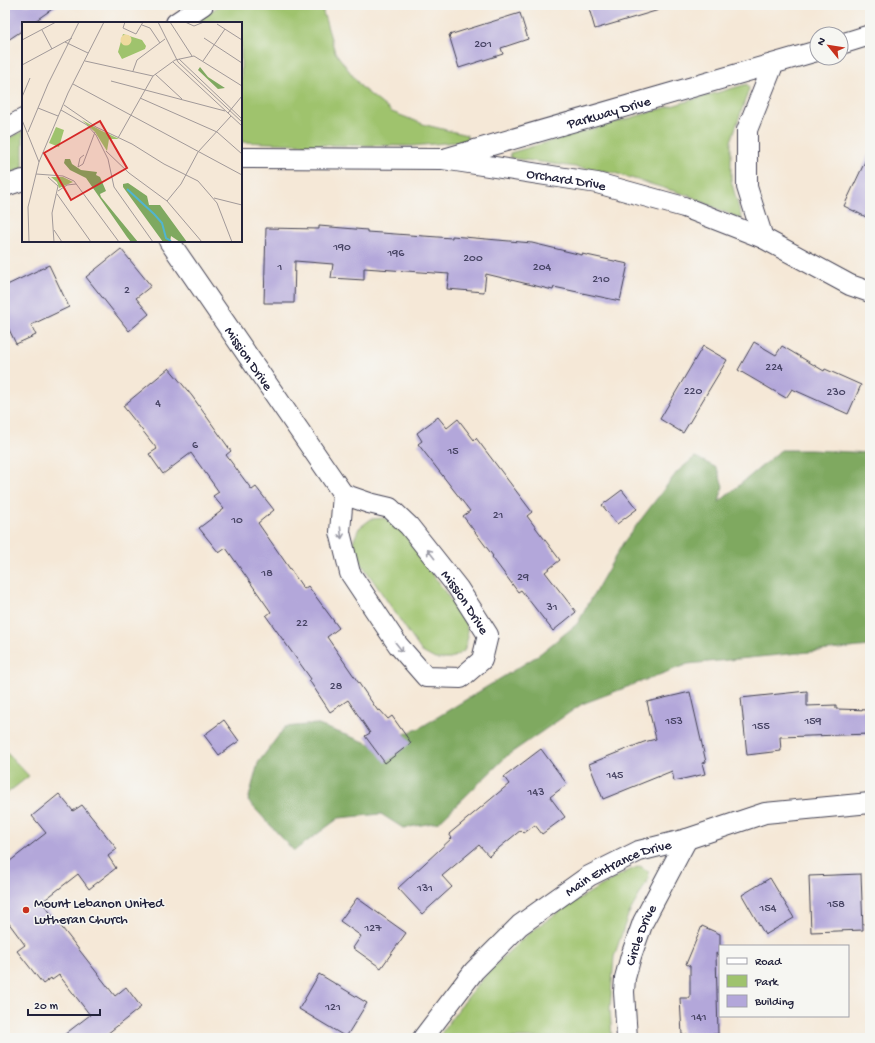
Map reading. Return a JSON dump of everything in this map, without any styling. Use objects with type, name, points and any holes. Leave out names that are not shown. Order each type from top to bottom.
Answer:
[{"type":"street","points":[[178,22],[203,5]]},
{"type":"street","points":[[849,42],[870,35]]},
{"type":"street","name":"Parkway Drive","points":[[443,159],[809,54]]},
{"type":"street","points":[[763,238],[747,188],[748,130],[773,65]]},
{"type":"street","points":[[5,129],[22,120]]},
{"type":"street","name":"Orchard Drive","points":[[242,158],[443,159],[597,182],[684,207],[763,238],[850,285],[870,292]]},
{"type":"street","points":[[5,186],[22,180]]},
{"type":"street","name":"Mission Drive","points":[[170,242],[344,494],[369,503],[390,508],[409,526],[461,594],[488,635],[482,660],[461,678],[426,678],[398,645],[350,573],[340,532],[344,494]]},
{"type":"street","name":"Main Entrance Drive","points":[[423,1038],[474,971],[520,924],[589,876],[639,851],[687,839],[765,813],[870,803]]},
{"type":"street","name":"Circle Drive","points":[[627,1038],[624,992],[625,978],[631,956],[643,922],[687,839]]},
{"type":"green space","points":[[220,5],[324,5],[323,12],[335,52],[362,88],[392,112],[426,125],[467,135],[467,141],[412,146],[242,142],[242,22],[195,22]]},
{"type":"green space","points":[[747,84],[749,89],[731,141],[731,180],[742,220],[690,196],[611,172],[511,158],[510,153]]},
{"type":"green space","points":[[22,132],[22,168],[5,175],[5,140]]},
{"type":"green space","points":[[781,450],[870,453],[870,646],[688,664],[582,704],[508,755],[439,822],[403,828],[381,814],[339,818],[294,851],[248,801],[258,763],[285,727],[316,724],[373,745],[418,729],[537,656],[577,624],[623,543],[677,472],[695,457],[717,468],[723,486],[719,502]]},
{"type":"green space","points":[[384,518],[399,526],[466,622],[468,637],[464,651],[450,659],[435,659],[422,652],[357,557],[353,542],[359,528],[371,519]]},
{"type":"green space","points":[[5,751],[29,776],[5,795]]},
{"type":"green space","points":[[640,866],[648,871],[649,878],[628,915],[614,957],[610,1009],[612,1038],[438,1038],[480,982],[517,944],[569,905],[616,877]]},
{"type":"building","points":[[5,5],[58,5],[33,22],[22,22],[22,31],[5,42]]},
{"type":"building","points":[[588,5],[658,5],[659,10],[595,29]]},
{"type":"building","points":[[520,13],[528,39],[501,48],[503,54],[459,68],[449,35]]},
{"type":"building","points":[[870,151],[870,219],[844,206]]},
{"type":"building","points":[[319,226],[367,230],[367,232],[452,238],[452,236],[532,243],[628,264],[620,301],[554,287],[553,290],[486,274],[484,292],[447,289],[449,274],[364,268],[364,280],[331,278],[333,264],[295,261],[294,303],[264,303],[266,228],[319,229]]},
{"type":"building","points":[[121,249],[151,286],[136,298],[149,314],[129,331],[86,277]]},
{"type":"building","points":[[49,265],[69,307],[31,325],[36,335],[16,344],[5,321],[5,286]]},
{"type":"building","points":[[754,342],[776,355],[782,346],[824,371],[825,369],[861,385],[848,414],[792,389],[786,398],[738,370]]},
{"type":"building","points":[[703,346],[727,360],[683,433],[660,419]]},
{"type":"building","points":[[169,368],[192,396],[231,451],[226,455],[252,490],[256,487],[274,510],[258,523],[304,589],[308,586],[339,628],[327,637],[378,711],[380,710],[388,719],[392,716],[411,743],[385,763],[365,736],[370,733],[348,700],[330,712],[309,680],[311,679],[266,616],[271,612],[226,548],[219,553],[199,528],[224,509],[213,496],[219,492],[191,453],[163,474],[149,454],[157,449],[123,406]]},
{"type":"building","points":[[438,417],[447,428],[458,419],[474,440],[476,438],[532,512],[527,516],[560,560],[545,572],[576,612],[553,631],[521,590],[518,592],[492,557],[493,556],[463,516],[470,511],[418,444],[422,441],[417,433]]},
{"type":"building","points":[[622,490],[637,509],[617,524],[602,505]]},
{"type":"building","points":[[807,691],[807,706],[836,705],[836,709],[870,710],[870,734],[780,737],[781,751],[747,755],[741,698]]},
{"type":"building","points":[[690,692],[706,762],[702,763],[705,774],[674,781],[672,771],[603,799],[589,764],[644,742],[656,739],[647,702]]},
{"type":"building","points":[[224,720],[239,741],[219,755],[204,735]]},
{"type":"building","points":[[541,749],[567,784],[550,797],[565,817],[542,834],[535,825],[524,833],[521,830],[489,856],[479,845],[442,876],[452,887],[422,914],[398,888],[452,838],[449,834],[509,784],[504,777]]},
{"type":"building","name":"Mount Lebanon United Lutheran Church","points":[[59,794],[73,811],[82,805],[117,849],[108,856],[116,868],[89,889],[78,874],[42,902],[115,996],[126,987],[141,1007],[102,1038],[60,1038],[90,1015],[59,975],[52,980],[51,978],[43,984],[17,951],[25,945],[5,918],[5,865],[46,833],[32,816]]},
{"type":"building","points":[[861,874],[863,930],[811,932],[809,876]]},
{"type":"building","points":[[770,878],[794,918],[765,935],[742,895]]},
{"type":"building","points":[[357,898],[406,933],[381,968],[353,948],[361,936],[340,921]]},
{"type":"building","points":[[702,926],[720,934],[719,954],[716,953],[718,1034],[682,1035],[680,998],[690,998],[690,966],[686,964]]},
{"type":"building","points":[[319,974],[367,1003],[346,1037],[299,1009]]},
{"type":"place","name":"Mount Lebanon United Lutheran Church","points":[[26,910]]}]
